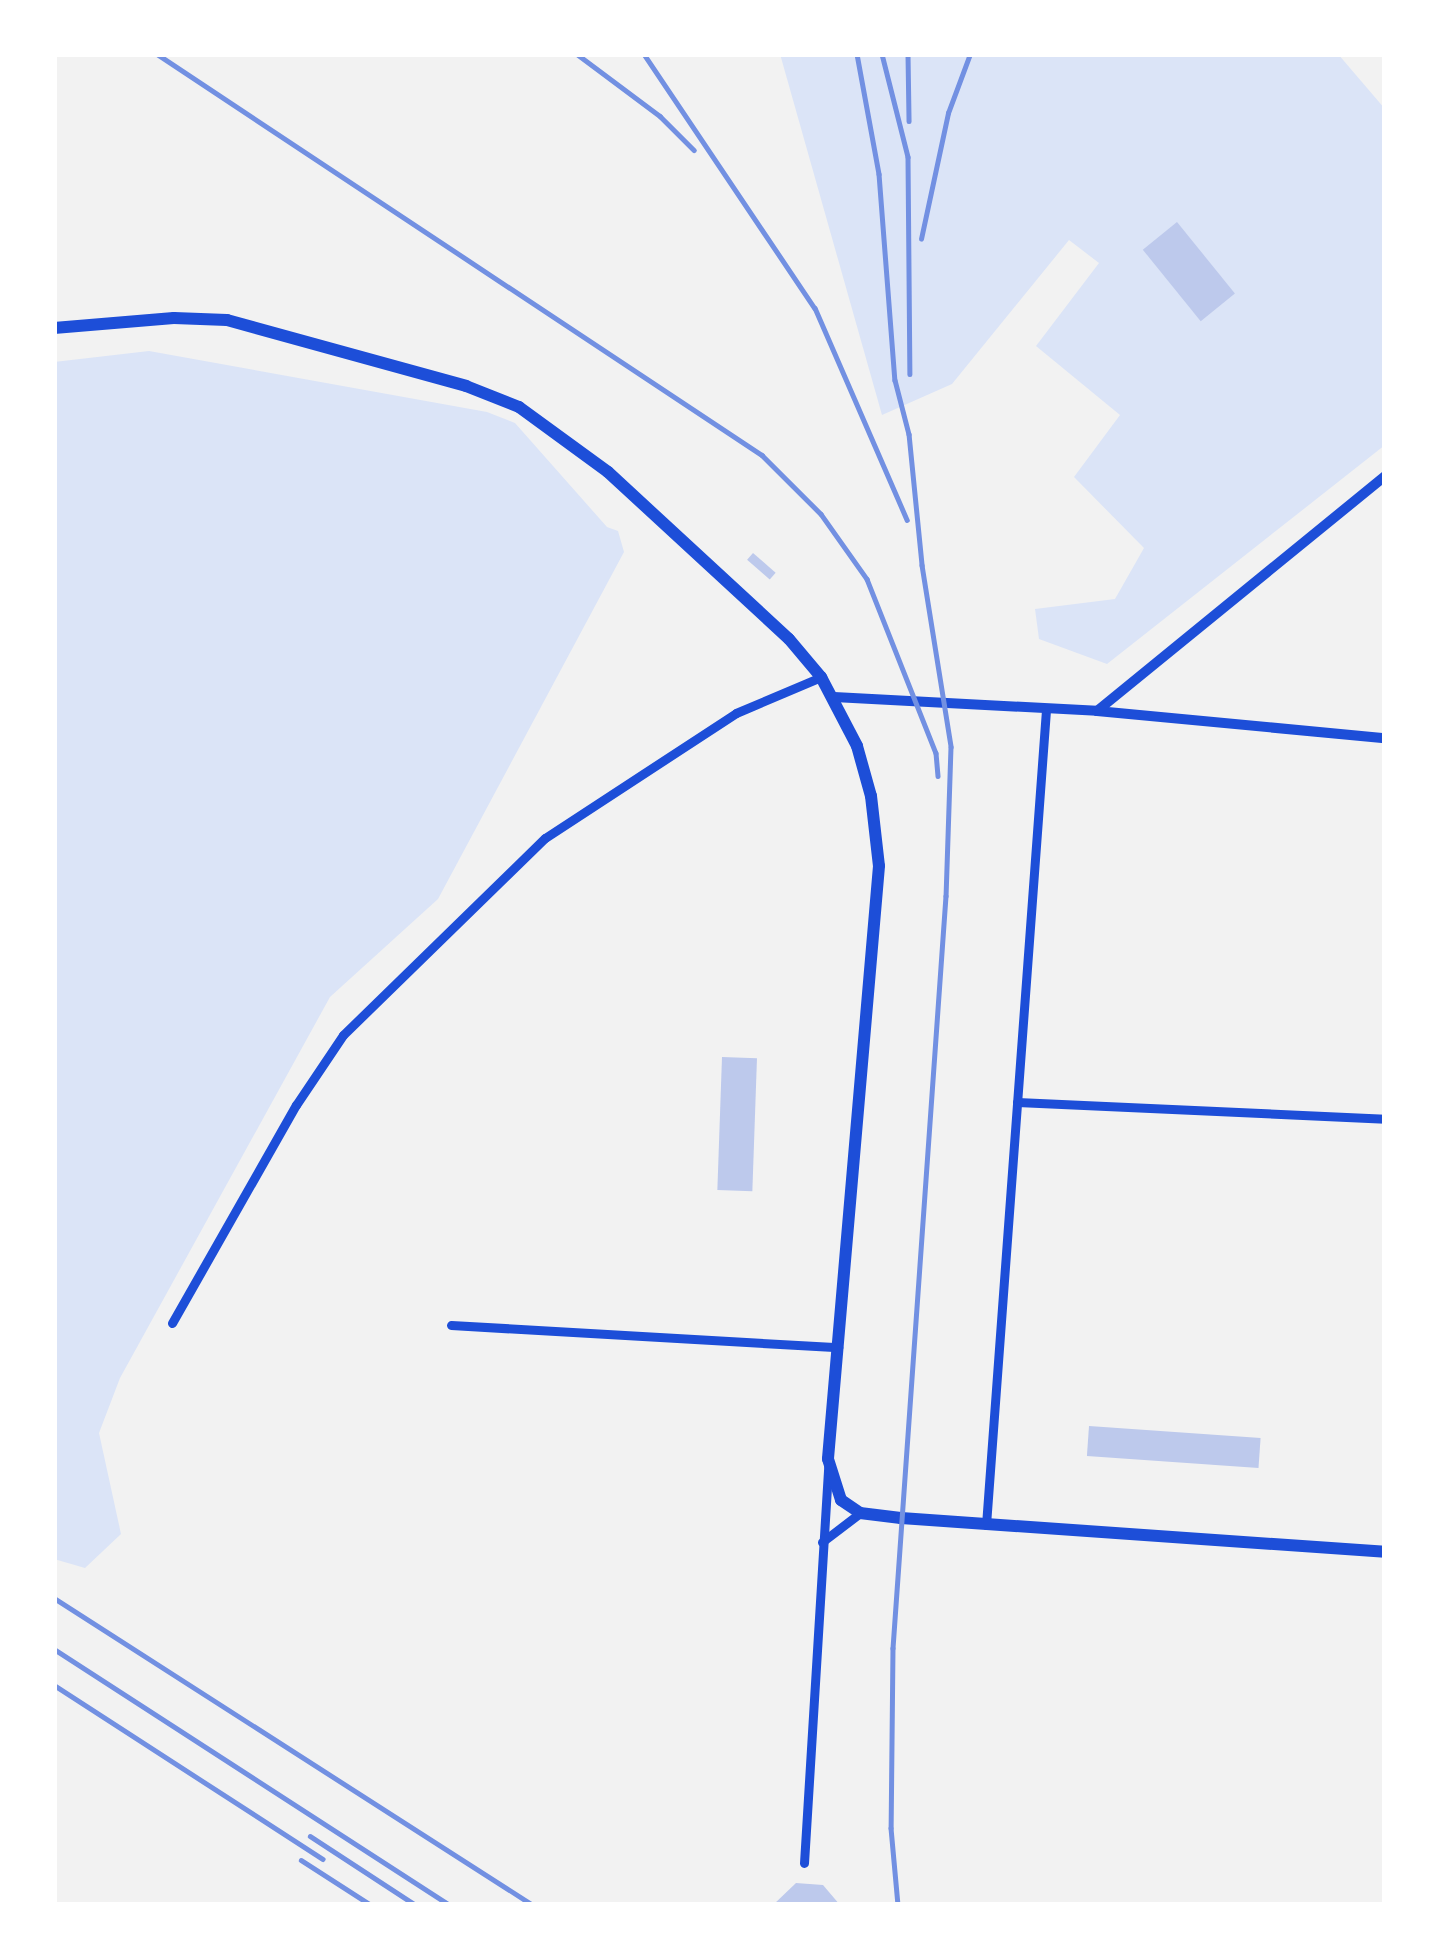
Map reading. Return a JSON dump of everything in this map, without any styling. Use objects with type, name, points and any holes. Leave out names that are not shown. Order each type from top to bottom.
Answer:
[{"type":"main road","points":[[54,328],[152,319],[227,320],[466,386],[519,407],[608,472],[789,639],[821,677],[857,746],[872,796],[879,866],[828,1460],[842,1500],[860,1513],[1385,1552]]},
{"type":"street","points":[[1097,712],[1385,476]]},
{"type":"street","points":[[172,1323],[296,1106],[343,1036],[545,838],[736,713],[821,677]]},
{"type":"street","points":[[834,697],[1097,712],[1385,738]]},
{"type":"street","points":[[986,1525],[1046,710]]},
{"type":"street","points":[[1017,1102],[1385,1119]]},
{"type":"street","points":[[451,1325],[838,1347]]},
{"type":"street","points":[[804,1862],[828,1460]]},
{"type":"street","points":[[821,1543],[860,1513]]},
{"type":"shaded area","points":[[780,54],[1338,54],[1385,109],[1385,445],[1107,664],[1039,639],[1035,609],[1115,599],[1144,548],[1074,477],[1120,415],[1036,346],[1099,263],[1069,240],[952,384],[882,415]]},
{"type":"shaded area","points":[[149,351],[487,412],[515,423],[607,527],[618,531],[624,552],[438,899],[330,997],[120,1378],[99,1433],[121,1534],[85,1568],[54,1559],[54,362]]},
{"type":"building","points":[[1177,222],[1235,293],[1201,321],[1143,250]]},
{"type":"building","points":[[753,553],[776,573],[770,579],[747,560]]},
{"type":"building","points":[[722,1057],[757,1058],[752,1191],[717,1190]]},
{"type":"building","points":[[1089,1426],[1261,1438],[1258,1468],[1087,1456]]},
{"type":"building","points":[[796,1883],[823,1885],[840,1905],[773,1905]]},
{"type":"railway","points":[[157,54],[762,455],[821,514],[867,579],[936,753],[938,776]]},
{"type":"railway","points":[[577,54],[660,116],[694,150]]},
{"type":"railway","points":[[644,54],[815,308],[907,520]]},
{"type":"railway","points":[[857,54],[879,174],[895,380],[909,434],[922,565],[951,747],[946,896],[893,1648],[891,1828],[898,1905]]},
{"type":"railway","points":[[882,54],[908,157],[910,374]]},
{"type":"railway","points":[[908,54],[909,121]]},
{"type":"railway","points":[[921,239],[948,113],[970,54]]},
{"type":"railway","points":[[54,1598],[533,1905]]},
{"type":"railway","points":[[54,1649],[450,1905]]},
{"type":"railway","points":[[54,1685],[323,1859]]},
{"type":"railway","points":[[310,1836],[416,1905]]},
{"type":"railway","points":[[301,1860],[371,1905]]}]
